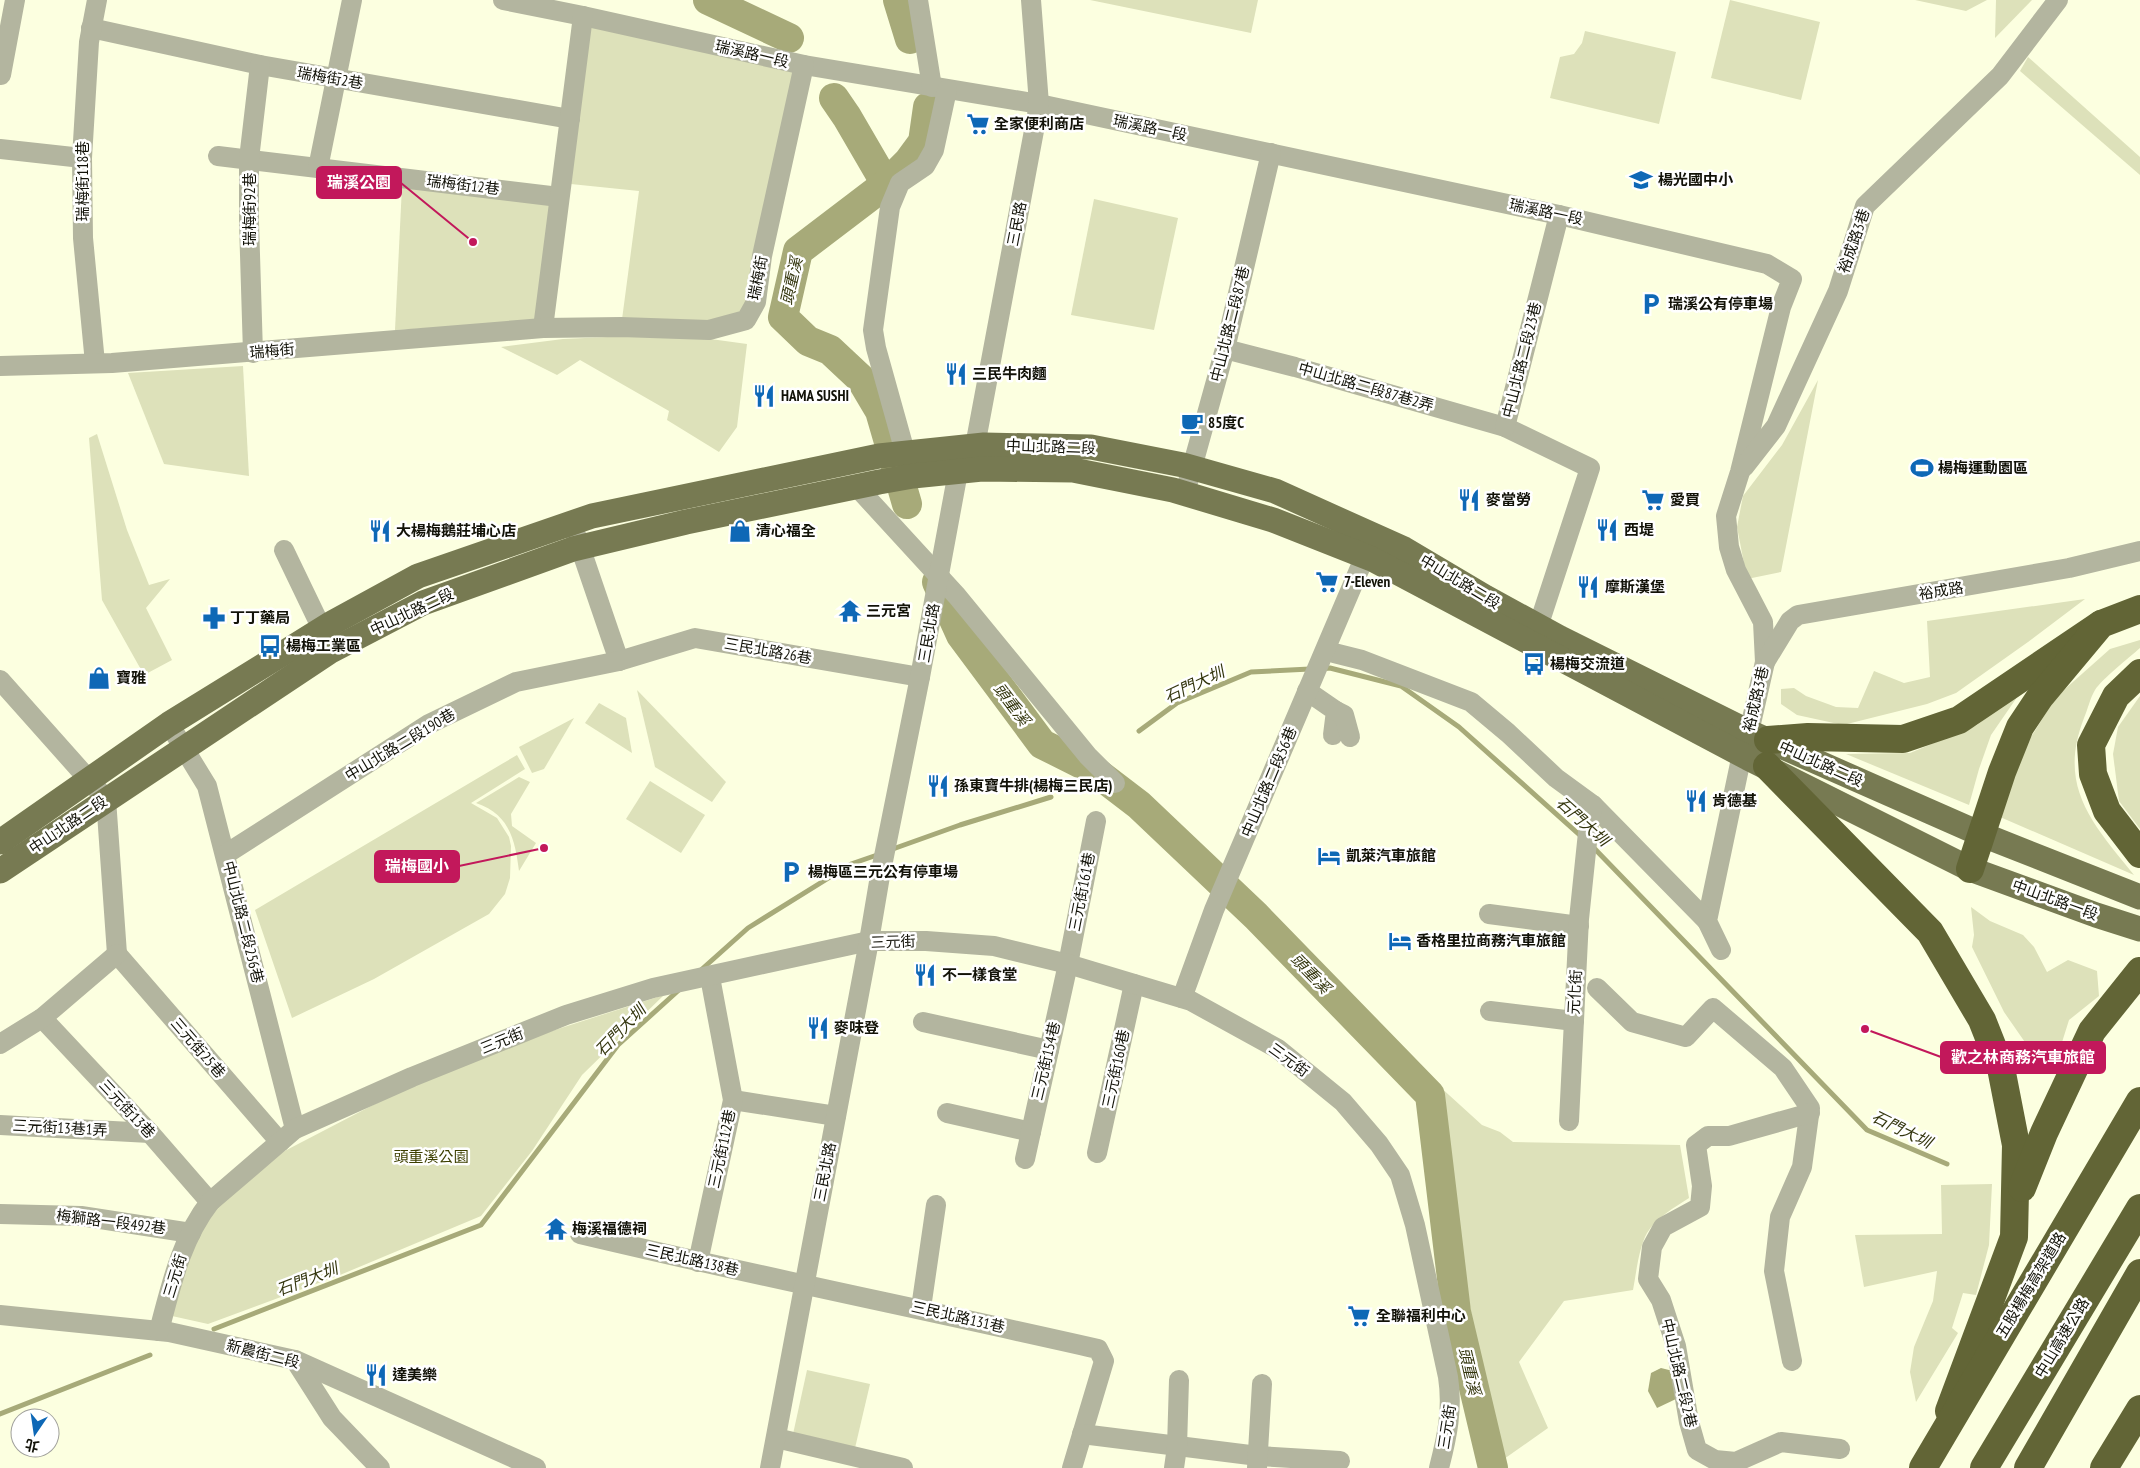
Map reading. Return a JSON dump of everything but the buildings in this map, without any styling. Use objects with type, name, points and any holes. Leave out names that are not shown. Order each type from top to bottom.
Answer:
[{"type":"highway","points":[[1756,748],[1808,736],[1903,739],[1959,720],[2101,624],[2140,609]]},
{"type":"highway","points":[[1970,869],[1983,835],[2002,772],[2020,727],[2040,697],[2101,624]]},
{"type":"highway","points":[[2140,673],[2116,696],[2091,744],[2093,774],[2107,811],[2140,854]]},
{"type":"highway","points":[[1756,748],[1930,932],[1982,1020],[2001,1068],[2016,1145],[2023,1167]]},
{"type":"highway","points":[[1929,1468],[2014,1237],[2015,1204],[2023,1167],[2092,1031],[2140,971]]},
{"type":"highway","name":"五股楊梅高架道路","points":[[1923,1468],[2140,1101]]},
{"type":"highway","name":"中山高速公路","points":[[1984,1468],[2140,1208]]},
{"type":"highway","points":[[2028,1468],[2140,1273]]},
{"type":"highway","points":[[2104,1468],[2140,1409]]},
{"type":"highway","points":[[2104,1468],[2134,1437],[2140,1434]]},
{"type":"main road","name":"中山北路二段","points":[[0,842],[169,724],[322,629],[418,576],[592,516],[879,456],[975,446],[1091,447],[1191,468],[1275,491],[1404,548],[1485,597],[1970,869]]},
{"type":"main road","name":"中山北路二段","points":[[0,871],[182,748],[329,652],[423,603],[581,547],[686,522],[914,476],[982,469],[1073,470],[1185,494],[1274,520],[1366,556],[1756,748],[1983,835]]},
{"type":"main road","points":[[1983,835],[2140,897]]},
{"type":"main road","name":"中山北路一段","points":[[1970,869],[2140,929]]},
{"type":"street","points":[[0,75],[14,0]]},
{"type":"street","name":"瑞梅街118巷","points":[[95,363],[83,238],[82,158],[91,28],[97,0]]},
{"type":"street","points":[[318,168],[352,0]]},
{"type":"street","name":"瑞溪路一段","points":[[503,0],[804,65],[1039,104],[1559,215],[1767,264],[1792,279]]},
{"type":"street","points":[[906,452],[876,348],[873,330],[890,207],[900,183],[925,166],[934,150],[940,89],[918,0]]},
{"type":"street","name":"三民路","points":[[975,446],[1039,104],[1031,0]]},
{"type":"street","name":"裕成路3巷","points":[[1740,472],[1776,426],[1838,291],[1864,206],[2000,76],[2058,0]]},
{"type":"street","points":[[543,328],[584,16]]},
{"type":"street","name":"瑞梅街2巷","points":[[91,28],[260,65],[570,119]]},
{"type":"street","name":"瑞梅街92巷","points":[[253,353],[249,159],[260,65]]},
{"type":"street","name":"瑞梅街","points":[[0,366],[95,363],[253,353],[543,328],[621,326],[709,330],[746,320],[756,302],[762,256],[804,65]]},
{"type":"street","points":[[0,149],[82,158]]},
{"type":"street","name":"中山北路二段87巷","points":[[1185,494],[1226,349],[1272,153]]},
{"type":"street","name":"瑞梅街12巷","points":[[218,156],[559,197]]},
{"type":"street","name":"中山北路二段23巷","points":[[1538,627],[1590,468],[1505,427],[1559,215]]},
{"type":"street","name":"裕成路3巷","points":[[1756,748],[1766,662],[1763,622],[1736,570],[1729,548],[1726,516],[1740,472],[1781,307],[1792,279]]},
{"type":"street","name":"中山北路二段87巷2弄","points":[[1226,349],[1505,427]]},
{"type":"street","name":"三民北路","points":[[770,1468],[880,876],[920,677],[958,472],[975,446]]},
{"type":"street","points":[[868,485],[939,576],[1101,770]]},
{"type":"street","points":[[571,523],[581,547],[619,661]]},
{"type":"street","points":[[284,550],[322,629]]},
{"type":"street","name":"裕成路","points":[[1766,662],[1790,621],[1798,615],[2060,570],[2140,551]]},
{"type":"street","points":[[1366,556],[1327,655],[1362,660],[1471,702],[1508,733],[1591,814],[1707,922],[1721,950]]},
{"type":"street","name":"三民北路26巷","points":[[619,661],[695,638],[920,677]]},
{"type":"street","name":"中山北路二段56巷","points":[[1182,998],[1227,878],[1309,688],[1327,655]]},
{"type":"street","name":"中山北路二段190巷","points":[[226,854],[429,724],[516,682],[619,661]]},
{"type":"street","points":[[0,680],[106,799],[117,954],[42,1018],[0,1044]]},
{"type":"street","points":[[1309,688],[1336,711],[1341,736]]},
{"type":"street","name":"中山北路二段256巷","points":[[169,724],[207,786],[226,854],[295,1129]]},
{"type":"street","points":[[1707,922],[1756,748]]},
{"type":"street","name":"元化街","points":[[1569,1121],[1579,926],[1585,854],[1591,814]]},
{"type":"street","name":"三元街161巷","points":[[1068,964],[1096,821]]},
{"type":"street","points":[[1489,914],[1579,926]]},
{"type":"street","name":"三元街","points":[[159,1331],[178,1259],[200,1215],[210,1202],[295,1129],[412,1077],[566,1016],[653,988],[869,941],[926,941],[994,946],[1068,964],[1190,1001],[1278,1049],[1343,1102],[1379,1144],[1400,1175],[1415,1225],[1452,1398],[1448,1432],[1439,1468]]},
{"type":"street","name":"三元街25巷","points":[[117,954],[280,1142]]},
{"type":"street","name":"三元街154巷","points":[[1025,1159],[1068,964]]},
{"type":"street","name":"三元街112巷","points":[[698,1262],[733,1100],[705,978]]},
{"type":"street","name":"三元街160巷","points":[[1097,1153],[1134,984]]},
{"type":"street","points":[[1597,988],[1632,1022],[1686,1037],[1713,1008],[1783,1068],[1810,1108],[1802,1167],[1780,1217],[1774,1271],[1792,1361]]},
{"type":"street","points":[[1490,1011],[1574,1021]]},
{"type":"street","name":"三元街13巷","points":[[42,1018],[150,1133],[210,1202]]},
{"type":"street","points":[[922,1022],[1049,1050]]},
{"type":"street","points":[[733,1100],[836,1116]]},
{"type":"street","points":[[947,1113],[1030,1132]]},
{"type":"street","name":"中山北路二段2巷","points":[[1810,1113],[1730,1136],[1708,1136],[1696,1145],[1702,1186],[1700,1207],[1663,1227],[1652,1247],[1648,1280],[1661,1300],[1676,1346],[1689,1422],[1697,1450],[1715,1460],[1736,1462],[1781,1442],[1840,1449]]},
{"type":"street","name":"三元街13巷1弄","points":[[0,1125],[150,1133]]},
{"type":"street","points":[[921,1308],[936,1205]]},
{"type":"street","name":"梅獅路一段492巷","points":[[0,1214],[81,1216],[191,1233]]},
{"type":"street","name":"三民北路138巷","points":[[580,1234],[698,1262],[804,1284]]},
{"type":"street","name":"三民北路131巷","points":[[804,1284],[921,1308],[1098,1349],[1104,1361],[1082,1434]]},
{"type":"street","name":"新農街二段","points":[[0,1315],[159,1331],[295,1360],[536,1468]]},
{"type":"street","points":[[295,1360],[332,1418],[380,1468]]},
{"type":"street","points":[[1174,1468],[1177,1446],[1179,1380]]},
{"type":"street","points":[[1257,1462],[1262,1384]]},
{"type":"street","points":[[1072,1468],[1082,1434],[1177,1446],[1257,1462],[1340,1461]]},
{"type":"street","points":[[776,1438],[903,1468]]},
{"type":"green space","points":[[1090,0],[1258,0],[1251,33]]},
{"type":"green space","points":[[1730,0],[1820,22],[1801,100],[1711,78]]},
{"type":"green space","points":[[1915,0],[1987,0],[1966,11]]},
{"type":"green space","points":[[1996,0],[2032,0],[1995,38]]},
{"type":"green space","points":[[583,16],[804,65],[746,320],[621,327],[639,191],[561,183]]},
{"type":"green space","points":[[1585,31],[1676,52],[1659,124],[1550,98],[1560,57],[1574,54],[1582,43]]},
{"type":"green space","points":[[2028,57],[2140,157],[2140,175],[2020,71]]},
{"type":"green space","points":[[402,186],[550,205],[535,322],[395,330]]},
{"type":"green space","points":[[1094,199],[1178,218],[1154,330],[1071,315]]},
{"type":"green space","points":[[674,334],[747,344],[737,427],[719,452],[667,420],[669,411],[580,360],[557,375],[501,347],[563,339]]},
{"type":"green space","points":[[243,366],[249,476],[164,464],[128,373]]},
{"type":"green space","points":[[1818,380],[1781,572],[1747,579],[1737,527],[1743,496],[1782,445]]},
{"type":"green space","points":[[97,434],[127,530],[149,585],[170,579],[146,608],[172,660],[144,675],[102,600],[89,438]]},
{"type":"green space","points":[[2085,599],[1956,693],[1927,704],[1843,725],[1797,715],[1781,704],[1781,689],[1794,688],[1806,696],[1836,707],[1858,708],[1874,671],[1904,683],[1930,677],[1927,621]]},
{"type":"green space","points":[[2140,640],[2140,648],[2116,668],[2093,693],[2077,742],[2075,764],[2077,785],[2093,821],[2134,875],[2000,817],[2021,753],[2056,697],[2110,649]]},
{"type":"green space","points":[[637,690],[726,782],[712,802],[655,767]]},
{"type":"green space","points":[[2022,690],[1991,735],[1969,805],[1846,754],[1910,753],[1977,725]]},
{"type":"green space","points":[[2140,696],[2140,829],[2119,801],[2113,754],[2118,727]]},
{"type":"green space","points":[[599,703],[626,718],[632,753],[585,723]]},
{"type":"green space","points":[[574,718],[544,769],[532,773],[519,747]]},
{"type":"green space","points":[[517,755],[525,769],[471,803],[497,818],[509,837],[511,846],[510,878],[505,894],[489,914],[374,979],[292,1018],[255,910]]},
{"type":"green space","points":[[519,777],[530,782],[511,814],[512,826],[536,843],[519,871],[512,838],[503,821],[487,808],[476,803]]},
{"type":"green space","points":[[650,781],[705,815],[681,853],[626,819]]},
{"type":"green space","points":[[1971,907],[1990,921],[2023,935],[2034,947],[2047,972],[2068,960],[2097,971],[2099,996],[2069,1020],[2053,1071],[2029,1048],[2004,1012],[1972,947],[1974,935]]},
{"type":"green space","name":"頭重溪公園","points":[[664,995],[582,1075],[532,1151],[481,1216],[340,1275],[208,1324],[172,1316],[191,1240],[224,1199],[275,1156],[398,1092],[508,1045]]},
{"type":"green space","points":[[1438,1085],[1482,1125],[1500,1132],[1513,1142],[1680,1145],[1689,1198],[1661,1218],[1647,1233],[1640,1253],[1633,1290],[1564,1301],[1519,1362],[1548,1428],[1504,1459],[1476,1342],[1460,1247]]},
{"type":"green space","points":[[1992,1184],[1989,1245],[1976,1295],[1963,1293],[1952,1328],[1958,1333],[1916,1402],[1910,1372],[1914,1347],[1933,1301],[1937,1271],[1864,1287],[1855,1235],[1942,1234],[1941,1185]]},
{"type":"green space","points":[[807,1370],[870,1384],[855,1448],[793,1434]]},
{"type":"shaded area","points":[[1661,1368],[1673,1371],[1676,1399],[1657,1408],[1648,1391],[1651,1373]]},
{"type":"waterway","name":"頭重溪","points":[[708,0],[789,38]]},
{"type":"waterway","points":[[898,0],[910,39]]},
{"type":"waterway","name":"頭重溪","points":[[834,98],[886,184]]},
{"type":"waterway","name":"頭重溪","points":[[907,504],[880,411],[861,379],[830,350],[808,341],[783,317],[798,251],[886,184],[909,161],[923,142],[928,107]]},
{"type":"waterway","name":"頭重溪","points":[[937,582],[961,635],[1042,744],[1092,769],[1139,805],[1256,916],[1430,1095],[1456,1312],[1493,1468]]},
{"type":"waterway","name":"石門大圳","points":[[1321,669],[1330,668],[1401,686],[1459,727],[1583,838]]},
{"type":"waterway","name":"石門大圳","points":[[1139,731],[1177,703],[1251,672],[1310,669]]},
{"type":"waterway","name":"石門大圳","points":[[890,850],[960,825],[1051,797]]},
{"type":"waterway","name":"石門大圳","points":[[1591,845],[1867,1130],[1947,1164]]},
{"type":"waterway","name":"石門大圳","points":[[701,970],[748,928],[851,864],[880,854]]},
{"type":"waterway","name":"石門大圳","points":[[214,1329],[481,1225],[618,1045],[680,989]]},
{"type":"waterway","name":"石門大圳","points":[[0,1414],[150,1355]]},
{"type":"place","name":"全家便利商店","points":[[978,124]]},
{"type":"place","name":"楊光國中小","points":[[1641,180]]},
{"type":"place","name":"瑞溪公園","points":[[473,242]]},
{"type":"place","name":"瑞溪公有停車場","points":[[1651,304]]},
{"type":"place","name":"三民牛肉麵","points":[[956,374]]},
{"type":"place","name":"HAMA SUSHI","points":[[764,396]]},
{"type":"place","name":"85度C","points":[[1192,423]]},
{"type":"place","name":"楊梅運動園區","points":[[1922,468]]},
{"type":"place","name":"麥當勞","points":[[1469,500]]},
{"type":"place","name":"愛買","points":[[1653,500]]},
{"type":"place","name":"西堤","points":[[1607,530]]},
{"type":"place","name":"大楊梅鵝莊埔心店","points":[[380,531]]},
{"type":"place","name":"清心福全","points":[[740,531]]},
{"type":"place","name":"7-Eleven","points":[[1327,582]]},
{"type":"place","name":"摩斯漢堡","points":[[1588,587]]},
{"type":"place","name":"三元宮","points":[[850,611]]},
{"type":"place","name":"丁丁藥局","points":[[214,618]]},
{"type":"place","name":"楊梅工業區","points":[[270,646]]},
{"type":"place","name":"楊梅交流道","points":[[1534,664]]},
{"type":"place","name":"寶雅","points":[[99,678]]},
{"type":"place","name":"孫東寶牛排(楊梅三民店)","points":[[938,786]]},
{"type":"place","name":"肯德基","points":[[1696,801]]},
{"type":"place","name":"瑞梅國小","points":[[544,848]]},
{"type":"place","name":"凱萊汽車旅館","points":[[1329,856]]},
{"type":"place","name":"楊梅區三元公有停車場","points":[[791,872]]},
{"type":"place","name":"香格里拉商務汽車旅館","points":[[1400,941]]},
{"type":"place","name":"不一樣食堂","points":[[925,975]]},
{"type":"place","name":"麥味登","points":[[818,1028]]},
{"type":"place","name":"歡之林商務汽車旅館","points":[[1865,1029]]},
{"type":"place","name":"梅溪福德祠","points":[[556,1229]]},
{"type":"place","name":"全聯福利中心","points":[[1359,1316]]},
{"type":"place","name":"達美樂","points":[[376,1375]]}]
